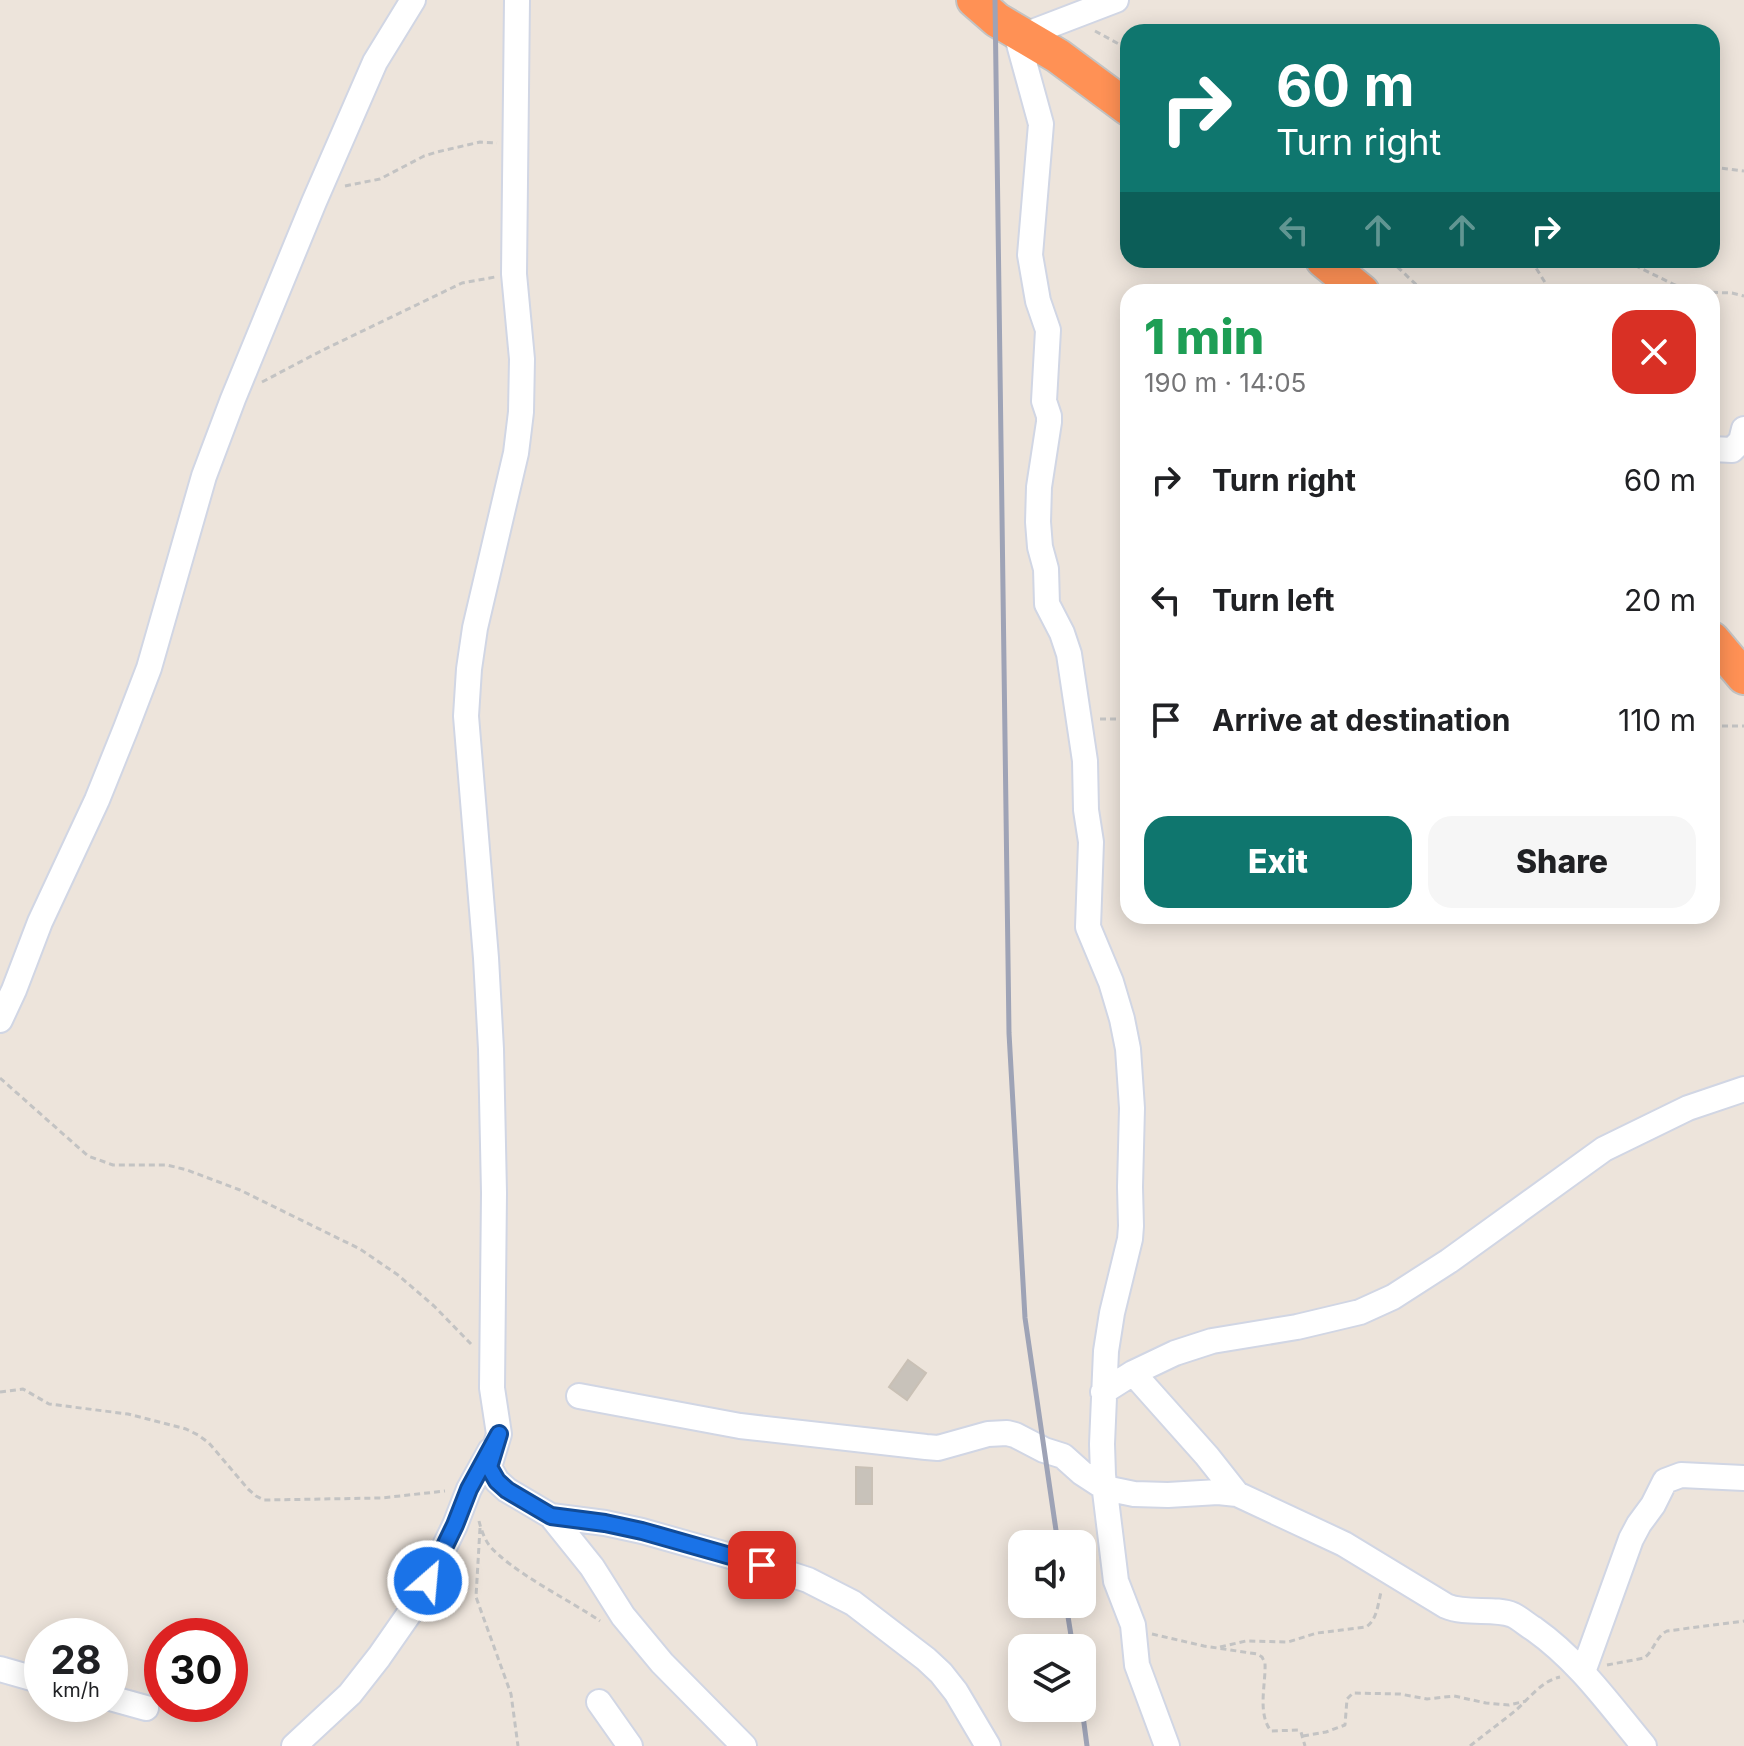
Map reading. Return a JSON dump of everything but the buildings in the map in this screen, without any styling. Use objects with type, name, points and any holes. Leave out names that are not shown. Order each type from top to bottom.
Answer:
[{"type":"highway","points":[[974,0],[997,20],[1058,56],[1120,102]]},
{"type":"highway","points":[[1333,268],[1352,284]]},
{"type":"highway","points":[[1720,648],[1744,677]]},
{"type":"street","points":[[0,1020],[40,922],[97,800],[149,668],[204,476],[233,399],[375,62],[413,0]]},
{"type":"street","points":[[517,0],[514,274],[522,359],[521,412],[513,467],[475,628],[466,716],[491,1049],[494,1193],[492,1388],[499,1434],[489,1467],[497,1481],[551,1516],[605,1523],[762,1565],[808,1580],[853,1603],[941,1673],[988,1746]]},
{"type":"street","points":[[1116,0],[1069,9],[1019,34],[1041,124],[1030,255],[1038,301],[1048,330],[1044,401],[1049,422],[1039,487],[1040,547],[1046,569],[1047,604],[1067,644],[1085,761],[1090,835],[1088,927],[1111,982],[1122,1019],[1128,1049],[1132,1108],[1130,1239],[1112,1313],[1103,1392],[1105,1488],[1116,1581],[1130,1614],[1137,1665],[1167,1746]]},
{"type":"street","points":[[1720,449],[1732,450],[1741,441],[1744,429]]},
{"type":"street","points":[[1103,1392],[1133,1373],[1175,1353],[1212,1341],[1297,1327],[1360,1312],[1393,1297],[1449,1261],[1604,1149],[1688,1108],[1744,1089]]},
{"type":"street","points":[[1133,1373],[1237,1494]]},
{"type":"street","points":[[579,1396],[740,1426],[926,1447],[938,1448],[988,1434],[1007,1433],[1063,1456],[1105,1488],[1134,1494],[1237,1494],[1309,1527],[1452,1609],[1509,1614],[1518,1618],[1561,1649],[1584,1671],[1644,1746]]},
{"type":"street","points":[[294,1746],[350,1694],[418,1601],[439,1561],[469,1489],[499,1434]]},
{"type":"street","points":[[1584,1671],[1631,1539],[1665,1481],[1673,1476],[1690,1475],[1744,1478]]},
{"type":"street","points":[[551,1516],[592,1567],[623,1616],[662,1663],[744,1746]]},
{"type":"street","points":[[0,1669],[24,1676]]},
{"type":"street","points":[[599,1702],[630,1746]]},
{"type":"path","points":[[1069,9],[1120,44]]},
{"type":"path","points":[[314,202],[329,191],[380,179],[437,152],[480,142],[517,145]]},
{"type":"path","points":[[1720,168],[1744,171]]},
{"type":"path","points":[[1398,268],[1416,284]]},
{"type":"path","points":[[1640,268],[1673,284]]},
{"type":"path","points":[[233,399],[310,356],[462,283],[514,274]]},
{"type":"path","points":[[1720,293],[1744,296]]},
{"type":"path","points":[[1079,722],[1120,719]]},
{"type":"path","points":[[1720,726],[1744,726]]},
{"type":"path","points":[[0,1078],[88,1156],[113,1165],[167,1165],[187,1170],[240,1190],[360,1249],[398,1275],[434,1306],[493,1366]]},
{"type":"path","points":[[0,1392],[23,1389],[49,1404],[128,1414],[186,1429],[209,1443],[248,1489],[264,1500],[381,1498],[469,1489]]},
{"type":"path","points":[[479,1518],[476,1597],[511,1694],[518,1746]]},
{"type":"path","points":[[480,1528],[489,1545],[509,1562],[601,1621]]},
{"type":"path","points":[[1216,1648],[1246,1641],[1288,1642],[1317,1633],[1370,1625],[1386,1569]]},
{"type":"path","points":[[1470,1746],[1552,1679],[1644,1658],[1667,1631],[1744,1621]]},
{"type":"path","points":[[1133,1629],[1262,1657],[1265,1663],[1263,1705],[1268,1727],[1271,1731],[1298,1730],[1305,1746]]},
{"type":"path","points":[[1303,1736],[1345,1725],[1348,1697],[1353,1693],[1400,1694],[1427,1699],[1454,1696],[1509,1705],[1526,1701]]},
{"type":"railway","points":[[995,0],[1009,1033],[1025,1318],[1056,1530]]},
{"type":"railway","points":[[1068,1618],[1071,1634]]},
{"type":"railway","points":[[1084,1722],[1087,1746]]},
{"type":"route","points":[[428,1581],[469,1489],[499,1434],[489,1467],[497,1481],[551,1516],[642,1531],[762,1565]]}]
